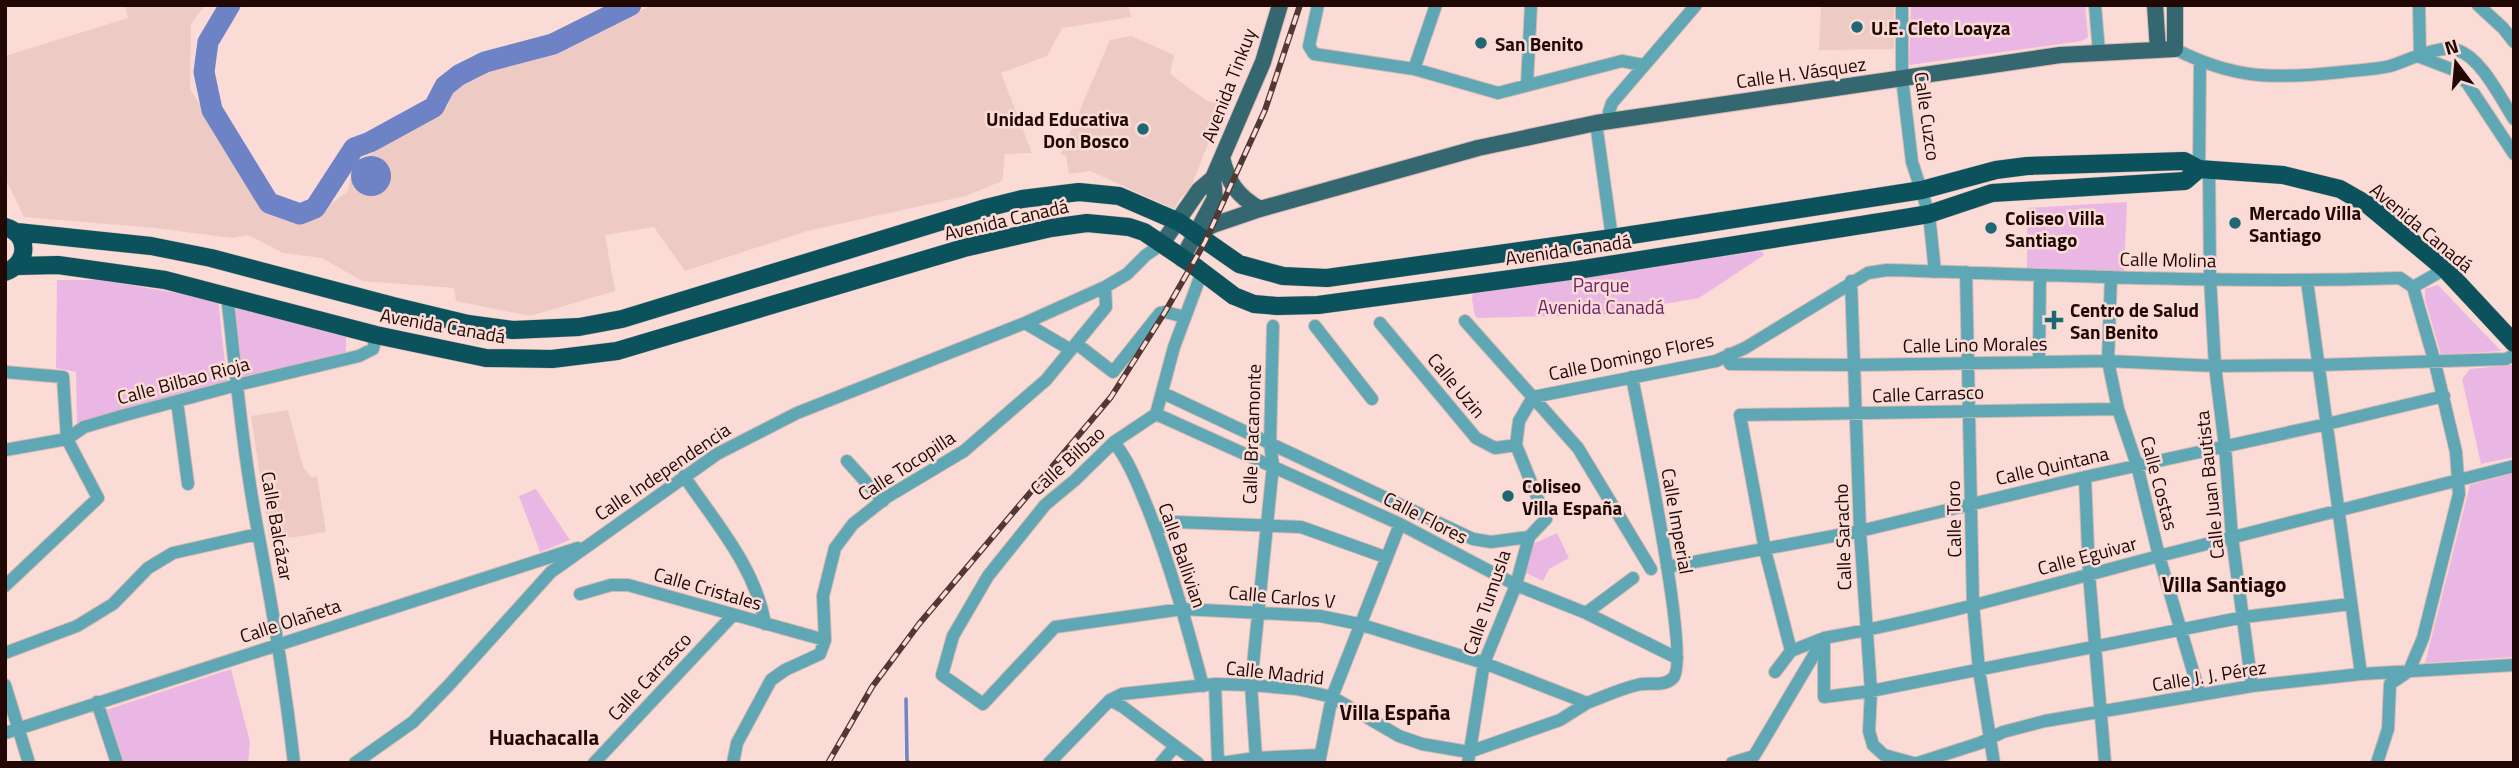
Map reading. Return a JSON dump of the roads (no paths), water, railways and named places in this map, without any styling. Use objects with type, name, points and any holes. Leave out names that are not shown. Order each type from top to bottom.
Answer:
[{"type":"highway","name":"Avenida Canadá","points":[[11,229],[151,246],[211,258],[468,324],[513,330],[539,330],[579,327],[622,319],[982,209],[1079,191],[1119,196],[1179,222],[1239,264],[1283,276],[1327,278],[1612,238],[1922,190],[1996,170],[2027,166],[2184,161],[2204,169],[2283,175],[2340,189],[2368,205],[2445,269],[2514,343]]},
{"type":"highway","name":"Avenida Canadá","points":[[11,269],[58,265],[165,280],[227,295],[374,342],[486,358],[552,359],[617,351],[964,248],[1051,228],[1087,223],[1129,227],[1144,232],[1226,291],[1254,304],[1318,305],[1577,270],[1929,214],[1992,193],[2185,181],[2204,169]]},
{"type":"highway","points":[[11,229],[24,245],[24,253],[11,269]]},
{"type":"highway","points":[[1226,291],[1239,264]]},
{"type":"main road","name":"Avenida Tinkuy","points":[[1161,245],[1199,190],[1213,178],[1263,62],[1280,5]]},
{"type":"main road","points":[[2155,5],[2167,49]]},
{"type":"main road","points":[[2167,49],[2175,5]]},
{"type":"main road","name":"Calle H. Vásquez","points":[[1196,234],[1259,209],[1478,148],[1603,122],[2060,55],[2167,49]]},
{"type":"main road","points":[[1222,158],[1231,185],[1259,209]]},
{"type":"main road","name":"Avenida Tinkuy","points":[[1182,259],[1215,198],[1213,178]]},
{"type":"street","points":[[1318,5],[1309,46],[1314,54],[1414,69],[1498,93],[1622,61],[1643,65]]},
{"type":"street","points":[[1414,69],[1436,5]]},
{"type":"street","points":[[1527,84],[1531,5]]},
{"type":"street","points":[[1612,238],[1603,122],[1612,103],[1696,5]]},
{"type":"street","name":"Calle Cuzco","points":[[1902,5],[1902,78],[1912,162],[1922,190]]},
{"type":"street","points":[[2095,5],[2099,52]]},
{"type":"street","points":[[2419,5],[2420,57],[2454,70],[2467,83],[2514,154]]},
{"type":"street","points":[[2478,5],[2503,27],[2514,42]]},
{"type":"street","name":"Calle H. Vásquez","points":[[2167,49],[2200,62],[2257,77],[2386,67],[2440,49],[2457,50],[2484,72],[2514,119]]},
{"type":"street","name":"Calle Juan Bautista","points":[[2200,62],[2215,366],[2232,537],[2252,686]]},
{"type":"street","points":[[1922,190],[1929,214],[1935,272]]},
{"type":"street","name":"Calle Independencia","points":[[355,763],[413,722],[551,572],[717,454],[797,413],[1025,324],[1105,287],[1127,274],[1146,255],[1161,245]]},
{"type":"street","points":[[2377,763],[2388,729],[2390,684],[2409,671],[2423,638],[2459,494],[2456,452],[2444,396],[2413,286],[2445,269]]},
{"type":"street","name":"Calle Domingo Flores","points":[[1516,445],[1519,421],[1533,397],[1730,359],[1851,281],[1868,273],[1887,270],[1935,272]]},
{"type":"street","points":[[1156,414],[1174,347],[1202,272]]},
{"type":"street","name":"Calle Molina","points":[[1935,272],[2040,277],[2307,281],[2400,278],[2413,286]]},
{"type":"street","name":"Calle Toro","points":[[1966,272],[1973,604],[1979,670],[1994,763]]},
{"type":"street","points":[[2039,362],[2040,277]]},
{"type":"street","name":"Calle Costas","points":[[2111,277],[2108,362],[2118,408],[2137,465],[2159,556],[2200,695]]},
{"type":"street","name":"Calle Saracho","points":[[1851,281],[1860,531],[1871,691],[1868,724],[1873,745],[1884,755],[1916,763]]},
{"type":"street","points":[[2307,281],[2361,674]]},
{"type":"street","name":"Calle Tocopilla","points":[[825,640],[823,596],[835,548],[853,524],[883,501],[964,451],[1046,380],[1105,307],[1105,287]]},
{"type":"street","name":"Calle Balcázar","points":[[227,295],[258,534],[279,643],[294,763]]},
{"type":"street","points":[[1025,324],[1074,347],[1113,372],[1160,313],[1185,317]]},
{"type":"street","points":[[1465,321],[1578,448],[1651,569]]},
{"type":"street","name":"Calle Uzin","points":[[1380,323],[1476,438],[1495,449],[1516,445]]},
{"type":"street","name":"Calle Bracamonte","points":[[1256,758],[1251,685],[1273,465],[1270,443],[1273,326]]},
{"type":"street","points":[[1315,326],[1372,399]]},
{"type":"street","name":"Calle Bilbao Rioja","points":[[5,450],[67,439],[84,427],[237,385],[359,356],[374,342]]},
{"type":"street","name":"Calle Lino Morales","points":[[1730,359],[1856,365],[2108,362],[2215,366],[2435,363],[2506,359],[2514,355]]},
{"type":"street","points":[[5,372],[63,377],[67,439],[98,498],[5,586]]},
{"type":"street","name":"Calle Imperial","points":[[1587,702],[1639,685],[1661,683],[1672,679],[1676,674],[1675,617],[1668,567],[1632,377]]},
{"type":"street","points":[[1163,393],[1473,539],[1491,542],[1529,537],[1546,519],[1516,445]]},
{"type":"street","name":"Calle Quintana","points":[[1668,567],[1860,531],[2444,396]]},
{"type":"street","points":[[177,401],[188,484]]},
{"type":"street","name":"Calle Carrasco","points":[[1765,550],[1740,415],[1857,415],[2118,408]]},
{"type":"street","name":"Calle Bilbao","points":[[983,704],[942,675],[953,636],[988,576],[1045,505],[1115,442],[1156,414]]},
{"type":"street","name":"Calle Flores","points":[[1156,414],[1400,524],[1516,585],[1586,613],[1677,658]]},
{"type":"street","name":"Calle Ballivian","points":[[1115,442],[1129,461],[1156,530],[1209,685],[1219,763]]},
{"type":"street","points":[[847,461],[883,501]]},
{"type":"street","name":"Calle Eguivar","points":[[1791,651],[1825,638],[1866,631],[2338,509],[2514,467]]},
{"type":"street","points":[[684,476],[748,573],[761,599],[765,624]]},
{"type":"street","points":[[2085,477],[2089,574],[2105,763]]},
{"type":"street","points":[[1156,530],[1177,522],[1301,527],[1385,557]]},
{"type":"street","points":[[1219,763],[1256,758],[1320,759],[1332,697],[1400,524]]},
{"type":"street","points":[[5,653],[77,626],[113,604],[148,568],[173,553],[258,534]]},
{"type":"street","name":"Calle Tumusla","points":[[1469,757],[1484,663],[1516,585],[1529,537]]},
{"type":"street","name":"Calle Olañeta","points":[[5,733],[587,545]]},
{"type":"street","points":[[1765,550],[1791,651],[1775,671]]},
{"type":"street","points":[[1586,613],[1633,578]]},
{"type":"street","name":"Calle Cristales","points":[[580,594],[611,585],[628,585],[825,640]]},
{"type":"street","points":[[1825,638],[1824,697],[1871,691],[2244,617],[2350,604]]},
{"type":"street","name":"Calle Carlos V","points":[[983,704],[1055,627],[1182,609],[1320,616],[1359,624],[1484,663],[1587,702]]},
{"type":"street","name":"Calle Carrasco","points":[[593,763],[733,615]]},
{"type":"street","points":[[1732,763],[1754,756],[1825,638]]},
{"type":"street","points":[[733,763],[737,743],[771,680],[785,670],[820,654],[825,640]]},
{"type":"street","name":"Calle J. J. Pérez","points":[[1916,763],[2003,732],[2045,721],[2252,686],[2361,674],[2514,665]]},
{"type":"street","points":[[5,685],[29,763]]},
{"type":"street","name":"Calle Madrid","points":[[1111,700],[1122,694],[1209,685],[1297,689],[1332,697],[1399,736],[1469,757],[1560,720],[1587,702]]},
{"type":"street","points":[[1049,763],[1111,700],[1198,763]]},
{"type":"street","points":[[97,702],[117,763]]},
{"type":"street","points":[[1161,763],[1175,746]]},
{"type":"water","points":[[371,156],[379,157],[385,162],[390,168],[390,184],[385,190],[379,195],[371,196],[363,195],[357,190],[352,184],[351,176],[352,168],[357,162],[363,157]]},
{"type":"waterway","points":[[230,5],[208,42],[204,72],[212,110],[269,203],[300,214],[315,208],[354,148],[434,107],[445,86],[459,75],[485,62],[553,44],[631,5]]},
{"type":"waterway","points":[[906,699],[909,763]]},
{"type":"railway","points":[[828,763],[872,687],[919,624],[1111,397],[1165,312],[1205,242],[1265,110],[1300,5]]},
{"type":"place","name":"U.E. Cleto Loayza","points":[[1857,27]]},
{"type":"place","name":"San Benito","points":[[1481,43]]},
{"type":"place","name":"Unidad Educativa Don Bosco","points":[[1143,129]]},
{"type":"place","name":"Mercado Villa Santiago","points":[[2235,223]]},
{"type":"place","name":"Coliseo Villa Santiago","points":[[1991,228]]},
{"type":"place","name":"Centro de Salud San Benito","points":[[2054,320]]},
{"type":"place","name":"Coliseo Villa España","points":[[1508,496]]},
{"type":"district","name":"Villa Santiago","points":[[2224,584]]},
{"type":"district","name":"Villa España","points":[[1395,712]]},
{"type":"district","name":"Huachacalla","points":[[544,737]]},
{"type":"park label","name":"Parque Avenida Canadá","points":[[1601,295]]}]
